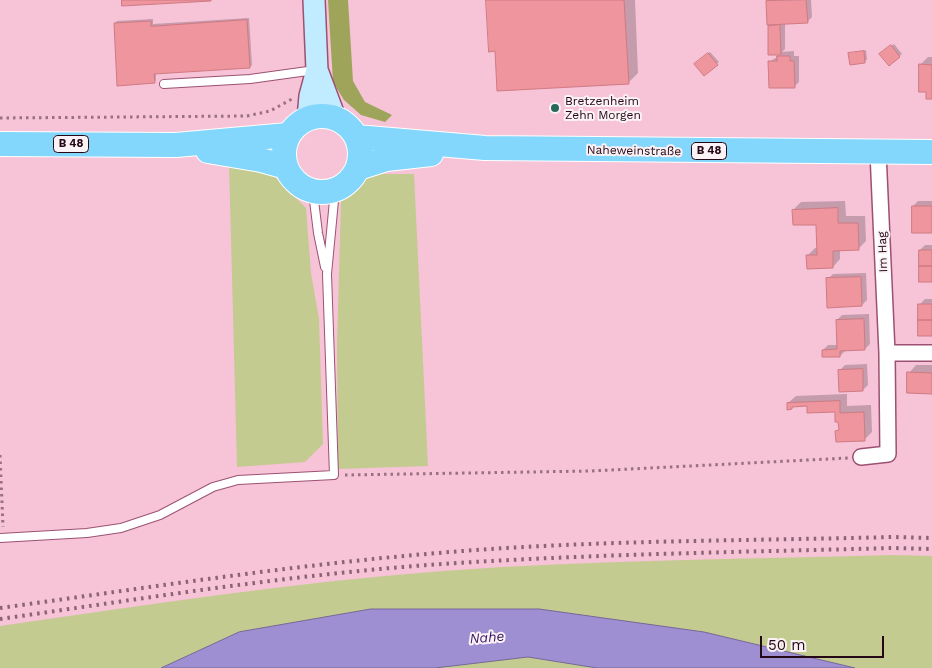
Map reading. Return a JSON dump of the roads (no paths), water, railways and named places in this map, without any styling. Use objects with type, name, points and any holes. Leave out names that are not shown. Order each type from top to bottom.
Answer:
[{"type":"main road","points":[[326,116],[335,118],[344,122],[356,137],[360,152],[358,168],[345,185],[324,191],[296,183],[286,167],[284,151],[288,135],[308,118],[326,116]]},
{"type":"main road","name":"B 48","points":[[0,144],[176,145],[288,135]]},
{"type":"main road","name":"Naheweinstraße","points":[[356,137],[485,148],[932,152]]},
{"type":"main road","name":"B 48","points":[[176,145],[261,160],[286,167]]},
{"type":"main road","name":"Naheweinstraße","points":[[358,168],[386,159],[485,148]]},
{"type":"street","points":[[308,118],[310,96],[317,70],[314,0]]},
{"type":"street","points":[[317,70],[335,118]]},
{"type":"street","name":"Im Hag","points":[[861,457],[888,454],[887,352],[878,152]]},
{"type":"street","points":[[887,352],[932,353]]},
{"type":"lane","points":[[164,84],[250,79],[317,70]]},
{"type":"lane","points":[[324,191],[318,233],[327,274]]},
{"type":"lane","points":[[2,537],[87,533],[121,528],[160,515],[213,487],[238,480],[334,475],[324,191]]},
{"type":"water","name":"Nahe","points":[[371,609],[539,609],[704,632],[855,668],[597,668],[528,657],[435,668],[161,668],[239,632]]},
{"type":"railway","points":[[0,608],[273,570],[438,553],[608,543],[892,537],[932,538]]},
{"type":"railway","points":[[0,619],[276,580],[387,568],[555,558],[668,554],[893,548],[932,549]]},
{"type":"place","name":"Bretzenheim Zehn Morgen","points":[[555,108]]}]
